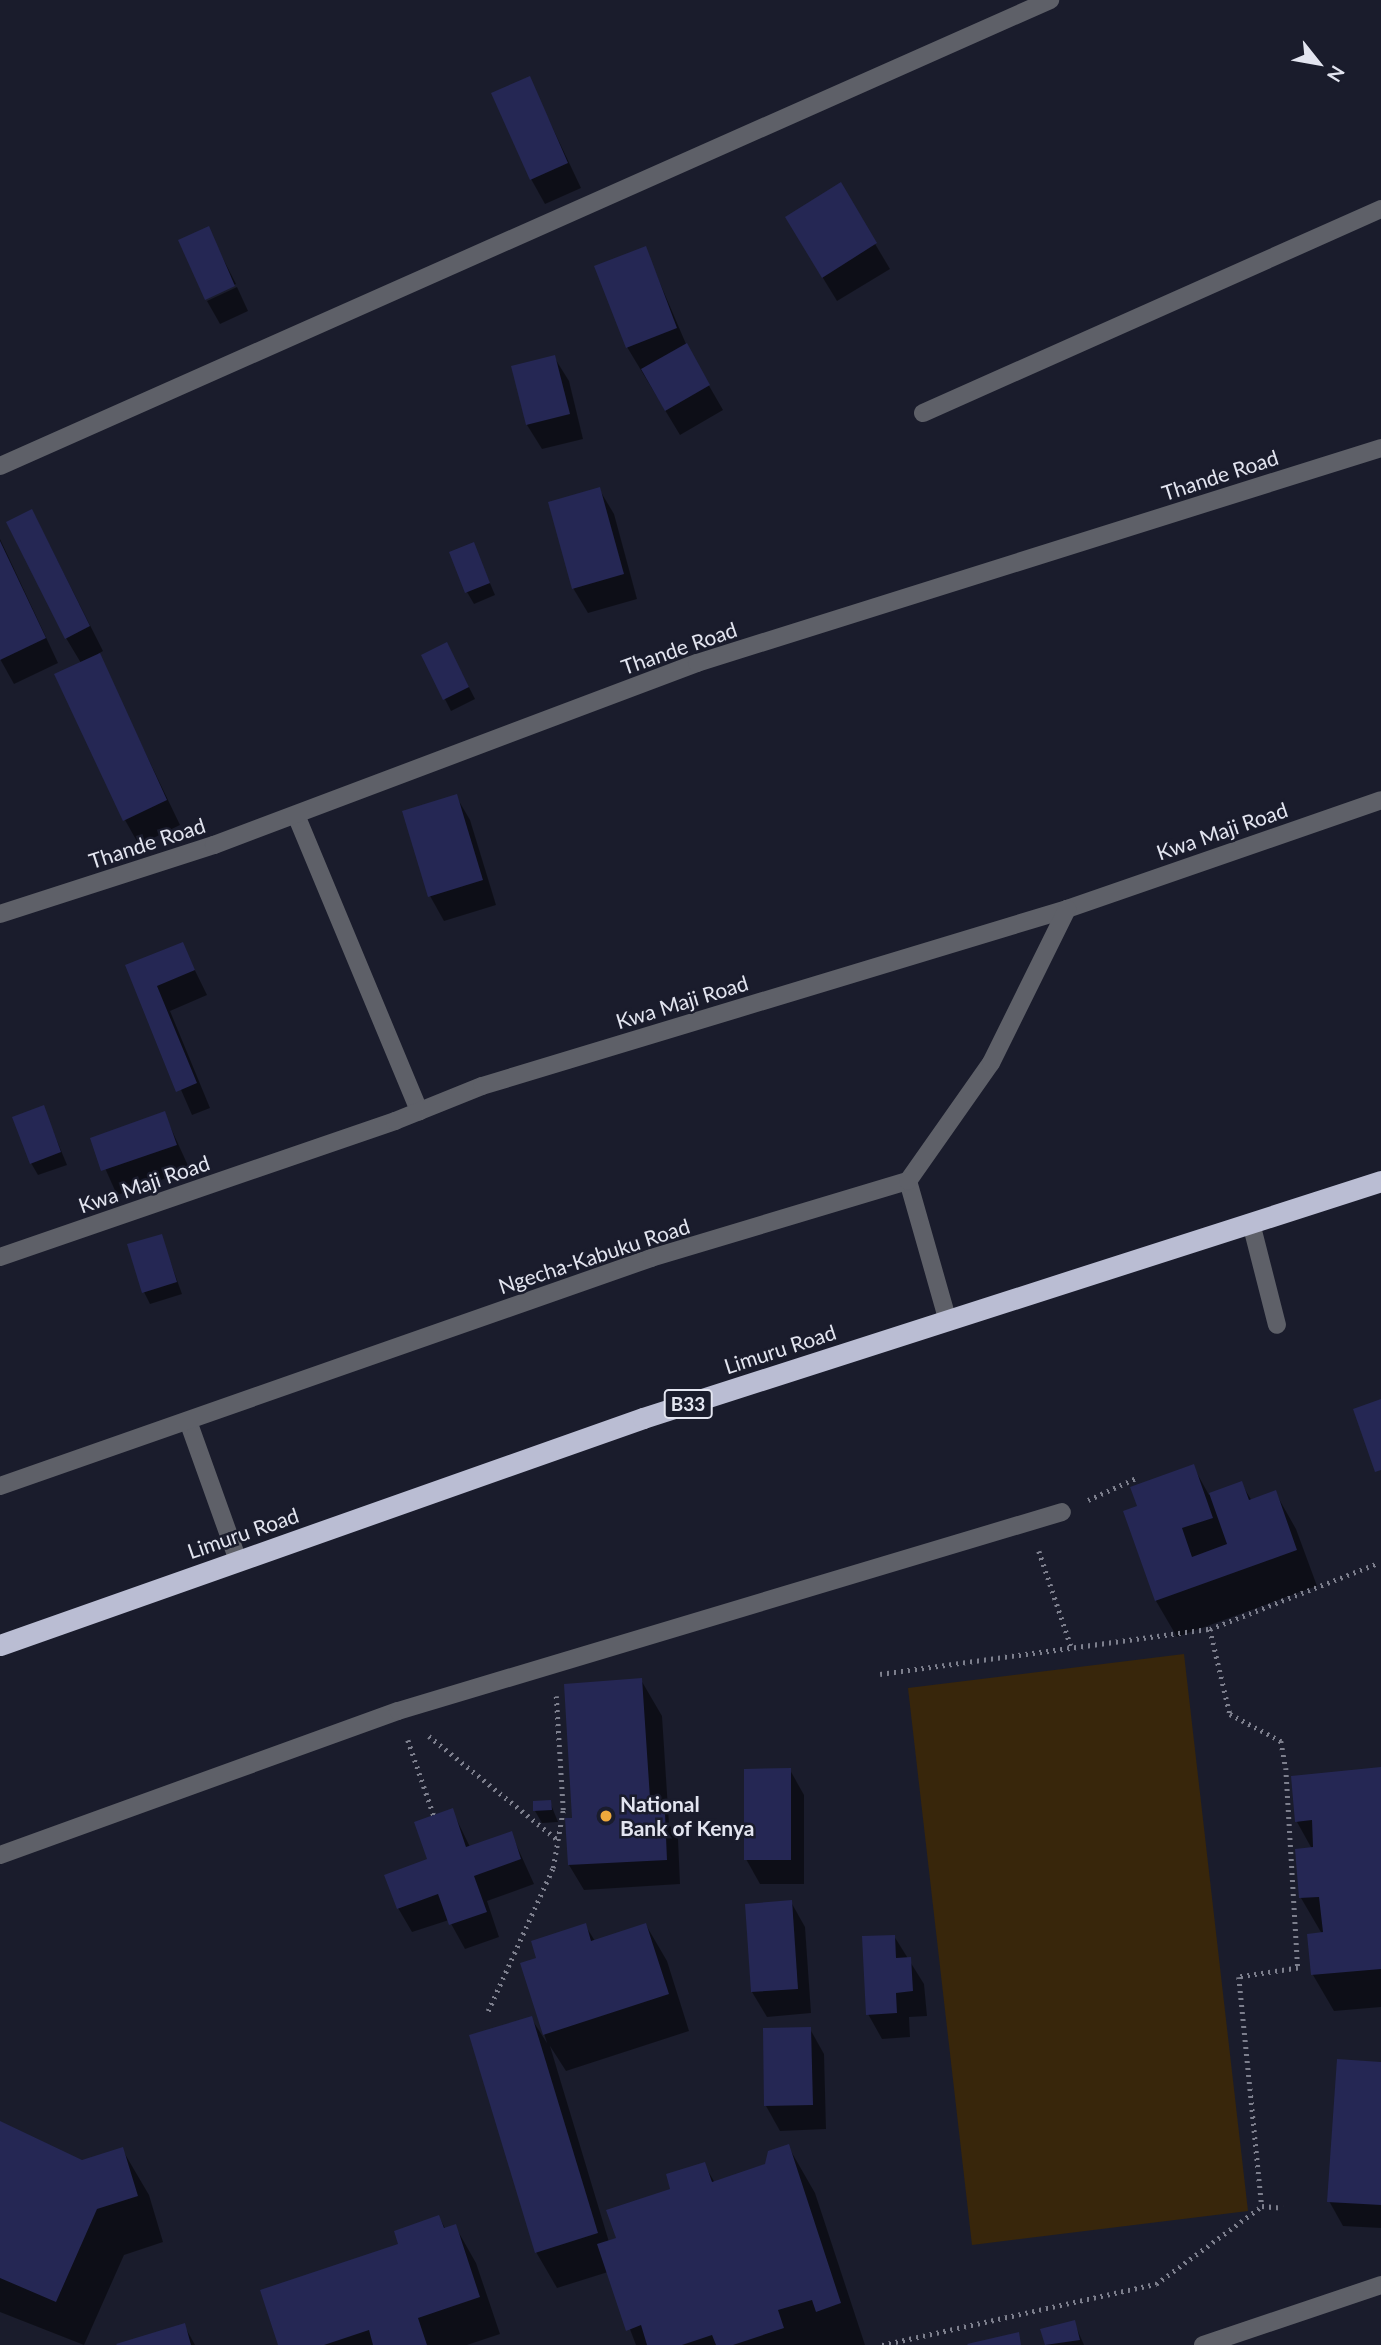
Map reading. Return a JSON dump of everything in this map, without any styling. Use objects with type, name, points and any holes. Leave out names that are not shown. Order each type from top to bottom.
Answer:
[{"type":"highway","name":"Limuru Road","points":[[0,1645],[643,1419],[1381,1181]]},
{"type":"street","points":[[0,466],[1050,0]]},
{"type":"street","points":[[923,413],[1381,209]]},
{"type":"street","name":"Thande Road","points":[[0,914],[296,815],[698,663],[1381,448]]},
{"type":"street","name":"Kwa Maji Road","points":[[0,1257],[419,1111],[482,1086],[1067,909],[1381,800]]},
{"type":"street","points":[[296,815],[419,1111]]},
{"type":"street","points":[[948,1321],[908,1181],[991,1063],[1067,909]]},
{"type":"street","name":"Ngecha-Kabuku Road","points":[[0,1486],[651,1258],[908,1181]]},
{"type":"street","points":[[1251,1223],[1277,1325]]},
{"type":"street","points":[[188,1421],[238,1561]]},
{"type":"street","points":[[0,1856],[398,1711],[1062,1512]]},
{"type":"street","points":[[1203,2345],[1381,2285]]},
{"type":"path","points":[[1062,1512],[1136,1479]]},
{"type":"path","points":[[1030,1523],[1071,1646]]},
{"type":"path","points":[[880,1674],[1210,1629],[1376,1564]]},
{"type":"path","points":[[1210,1629],[1230,1714],[1281,1741],[1286,1768],[1298,1968],[1239,1977],[1262,2206]]},
{"type":"path","points":[[488,2011],[553,1868],[563,1810],[554,1664]]},
{"type":"path","points":[[398,1711],[558,1840]]},
{"type":"path","points":[[398,1711],[433,1816]]},
{"type":"path","points":[[882,2345],[1156,2284],[1262,2206],[1283,2208]]},
{"type":"shaded area","points":[[1184,1654],[1248,2211],[972,2245],[908,1688]]},
{"type":"building","points":[[530,76],[568,163],[530,180],[491,93]]},
{"type":"building","points":[[841,182],[877,243],[822,278],[785,217]]},
{"type":"building","points":[[209,226],[235,286],[205,300],[178,240]]},
{"type":"building","points":[[646,246],[677,328],[626,348],[594,266]]},
{"type":"building","points":[[687,343],[710,385],[665,411],[641,369]]},
{"type":"building","points":[[555,355],[570,414],[526,425],[511,366]]},
{"type":"building","points":[[600,487],[624,574],[572,589],[548,502]]},
{"type":"building","points":[[32,509],[90,626],[65,639],[6,522]]},
{"type":"building","points":[[0,541],[46,638],[0,660]]},
{"type":"building","points":[[474,542],[490,583],[465,593],[449,552]]},
{"type":"building","points":[[447,642],[469,687],[443,700],[421,655]]},
{"type":"building","points":[[100,653],[167,800],[123,821],[54,674]]},
{"type":"building","points":[[457,794],[483,880],[428,897],[402,811]]},
{"type":"building","points":[[183,942],[195,970],[157,986],[197,1083],[176,1092],[125,965]]},
{"type":"building","points":[[44,1105],[61,1152],[30,1164],[12,1117]]},
{"type":"building","points":[[165,1111],[177,1145],[101,1171],[90,1138]]},
{"type":"building","points":[[162,1234],[177,1282],[142,1293],[127,1244]]},
{"type":"building","points":[[1381,1399],[1381,1470],[1375,1472],[1353,1409]]},
{"type":"building","points":[[1194,1464],[1213,1518],[1182,1528],[1192,1557],[1227,1544],[1209,1493],[1242,1481],[1249,1500],[1276,1490],[1297,1550],[1155,1601],[1123,1511],[1137,1506],[1130,1487]]},
{"type":"building","points":[[642,1678],[651,1813],[665,1813],[667,1860],[568,1865],[565,1818],[572,1818],[564,1684]]},
{"type":"building","points":[[1381,1767],[1381,1969],[1311,1975],[1307,1934],[1323,1932],[1319,1897],[1299,1898],[1295,1849],[1313,1847],[1312,1820],[1295,1822],[1291,1776]]},
{"type":"building","points":[[791,1768],[791,1860],[744,1860],[744,1769]]},
{"type":"building","points":[[551,1800],[552,1810],[533,1811],[533,1801]]},
{"type":"building","points":[[453,1808],[466,1847],[512,1831],[521,1859],[474,1876],[487,1912],[449,1925],[438,1894],[397,1909],[384,1875],[427,1859],[414,1822]]},
{"type":"building","points":[[792,1900],[798,1989],[751,1992],[745,1904]]},
{"type":"building","points":[[586,1923],[591,1941],[646,1923],[669,1994],[543,2035],[520,1963],[536,1958],[531,1941]]},
{"type":"building","points":[[895,1935],[896,1958],[911,1957],[913,1991],[896,1993],[897,2013],[866,2015],[862,1936]]},
{"type":"building","points":[[532,2016],[598,2233],[535,2253],[469,2035]]},
{"type":"building","points":[[811,2027],[813,2105],[764,2106],[763,2028]]},
{"type":"building","points":[[1337,2059],[1381,2062],[1381,2205],[1327,2202]]},
{"type":"building","points":[[0,2121],[82,2160],[123,2147],[138,2196],[97,2209],[56,2302],[0,2278]]},
{"type":"building","points":[[789,2144],[841,2303],[816,2312],[812,2300],[778,2310],[784,2328],[733,2345],[716,2345],[712,2335],[682,2345],[647,2345],[641,2325],[626,2331],[597,2244],[616,2238],[606,2210],[670,2189],[666,2174],[705,2162],[712,2182],[765,2164],[768,2151]]},
{"type":"building","points":[[439,2215],[444,2228],[456,2224],[480,2297],[418,2318],[427,2345],[373,2345],[369,2330],[324,2345],[278,2345],[260,2290],[398,2244],[394,2231]]},
{"type":"building","points":[[1075,2320],[1080,2340],[1045,2345],[1040,2329]]},
{"type":"building","points":[[185,2323],[191,2345],[116,2344]]},
{"type":"building","points":[[1019,2332],[1021,2345],[967,2344]]},
{"type":"place","name":"National Bank of Kenya","points":[[606,1816]]}]
